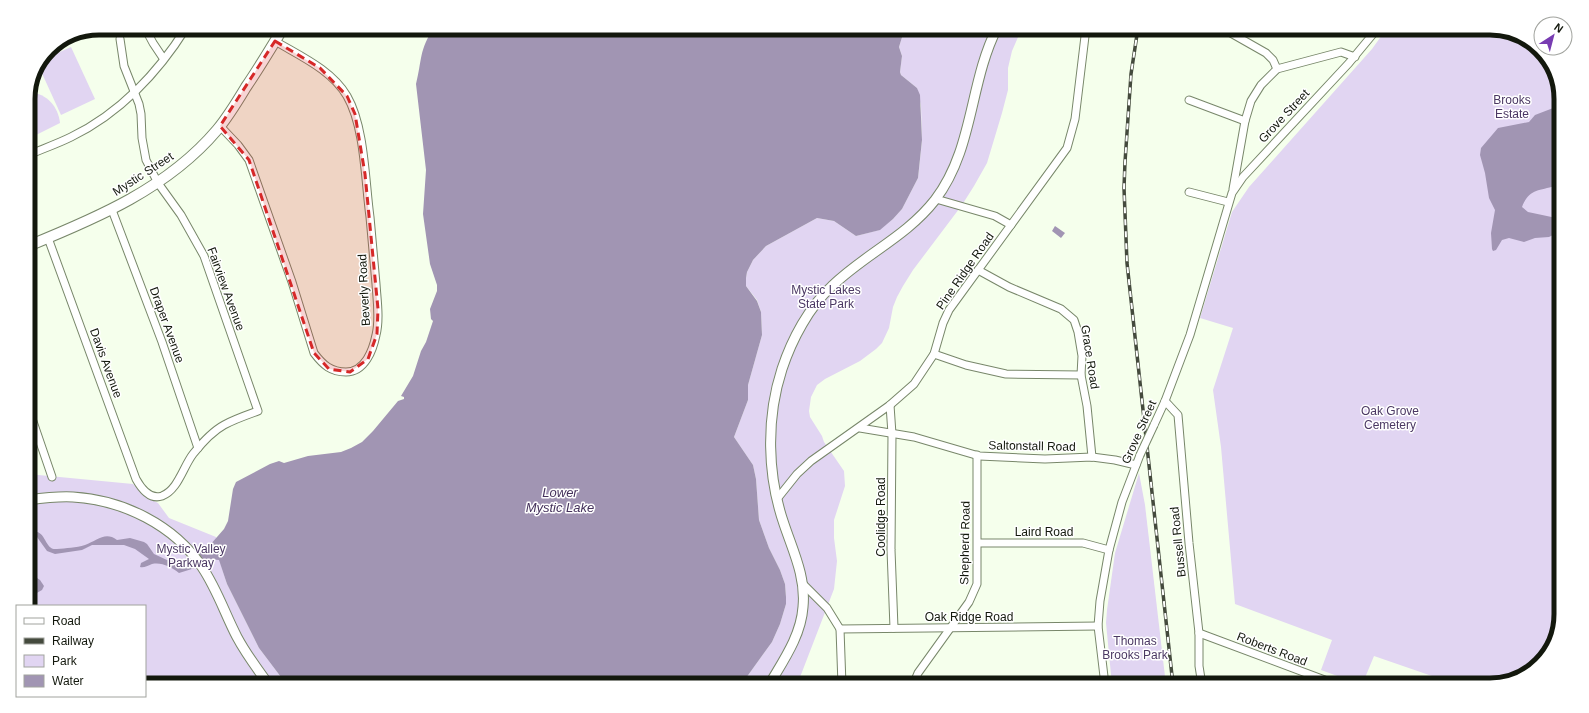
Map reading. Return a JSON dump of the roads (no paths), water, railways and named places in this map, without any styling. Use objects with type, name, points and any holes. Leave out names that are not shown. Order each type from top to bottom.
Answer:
[{"type":"highway","name":"Mystic Street","points":[[35,243],[112,210],[158,183],[189,159],[220,126],[279,35]]},
{"type":"main road","points":[[772,678],[788,652],[799,627],[803,606],[803,584],[777,500],[771,469],[770,449],[773,412],[782,370],[787,355],[802,326],[817,303],[831,286],[901,234],[936,199],[950,176],[962,149],[982,65],[994,35]]},
{"type":"main road","points":[[35,500],[73,497],[95,500],[115,504],[158,524],[192,554],[202,567],[216,591],[238,638],[264,678]]},
{"type":"street","points":[[149,35],[164,58]]},
{"type":"street","points":[[35,152],[71,137],[93,125],[119,107],[164,58],[181,35]]},
{"type":"street","name":"Pine Ridge Road","points":[[777,500],[797,474],[811,461],[890,406],[914,384],[934,354],[943,323],[949,310],[1067,148],[1075,119],[1085,35]]},
{"type":"street","points":[[1234,35],[1266,53],[1273,60],[1277,69],[1341,52],[1354,57]]},
{"type":"street","name":"Grove Street","points":[[1104,678],[1098,626],[1100,601],[1108,550],[1122,502],[1136,465],[1165,400],[1192,328],[1209,273],[1228,202],[1242,177],[1354,57],[1372,35]]},
{"type":"street","name":"Fairview Avenue","points":[[120,39],[124,66],[141,114],[142,138],[146,160],[158,183],[181,215],[204,256],[258,411],[223,426],[198,448]]},
{"type":"street","name":"Beverly Road","points":[[220,126],[238,145],[249,160],[292,282],[314,353],[329,369],[339,372],[350,372],[360,367],[368,359],[373,347],[376,334],[378,309],[363,155],[355,114],[347,96],[336,81],[320,68],[275,41]]},
{"type":"street","name":"Grove Street","points":[[1232,193],[1245,121],[1251,101],[1261,85],[1277,69]]},
{"type":"street","points":[[1189,100],[1245,121]]},
{"type":"street","points":[[1189,192],[1228,202]]},
{"type":"street","points":[[936,199],[995,216],[1011,225]]},
{"type":"street","name":"Draper Avenue","points":[[112,210],[162,342],[198,448]]},
{"type":"street","name":"Davis Avenue","points":[[48,238],[136,479],[147,493],[160,497],[168,492],[175,484],[186,463],[198,448]]},
{"type":"street","name":"Grace Road","points":[[978,270],[1009,287],[1061,309],[1074,320],[1078,332],[1081,375],[1087,406],[1092,457]]},
{"type":"street","points":[[934,354],[966,365],[1006,374],[1081,375]]},
{"type":"street","name":"Bussell Road","points":[[1165,400],[1178,415],[1189,543],[1199,633],[1199,666],[1201,678]]},
{"type":"street","name":"Coolidge Road","points":[[890,406],[892,434],[891,550],[894,628]]},
{"type":"street","points":[[35,427],[52,477]]},
{"type":"street","name":"Saltonstall Road","points":[[860,428],[914,437],[977,455],[1045,459],[1092,457],[1136,465]]},
{"type":"street","name":"Shepherd Road","points":[[916,678],[969,602],[977,584],[977,455]]},
{"type":"street","name":"Laird Road","points":[[978,543],[1083,543],[1108,550]]},
{"type":"street","points":[[803,584],[827,608],[840,629],[842,678]]},
{"type":"street","name":"Oak Ridge Road","points":[[840,629],[1098,626]]},
{"type":"street","name":"Roberts Road","points":[[1199,633],[1319,678]]},
{"type":"water","name":"Lower Mystic Lake","points":[[429,35],[903,35],[899,47],[902,56],[900,72],[901,75],[917,88],[920,95],[922,140],[918,178],[902,209],[880,230],[856,236],[834,221],[817,218],[766,246],[753,260],[747,272],[746,286],[757,301],[761,312],[762,335],[748,385],[748,400],[734,437],[753,465],[756,479],[759,520],[769,548],[785,584],[786,604],[780,624],[772,642],[746,678],[282,678],[259,648],[227,584],[219,560],[208,559],[195,568],[179,573],[163,564],[152,564],[140,567],[141,563],[149,559],[135,549],[124,545],[92,545],[82,550],[55,554],[47,551],[37,537],[35,537],[35,531],[39,532],[53,549],[82,546],[109,536],[117,540],[130,538],[144,542],[154,554],[167,560],[183,562],[190,560],[210,545],[224,529],[228,521],[233,489],[236,482],[270,464],[279,461],[284,463],[308,456],[341,452],[351,448],[362,442],[398,401],[404,399],[404,397],[401,396],[413,376],[433,321],[431,319],[430,309],[437,291],[437,285],[430,264],[423,214],[426,170],[416,84],[423,49]]},
{"type":"water","points":[[1554,108],[1554,186],[1539,190],[1531,194],[1522,207],[1528,212],[1554,218],[1554,234],[1549,237],[1535,238],[1524,242],[1509,238],[1502,240],[1496,250],[1493,251],[1491,233],[1495,210],[1489,198],[1485,173],[1480,155],[1481,148],[1498,128],[1529,122],[1535,115]]},
{"type":"water","points":[[1055,226],[1065,233],[1061,238],[1052,231]]},
{"type":"water","points":[[35,577],[40,580],[44,586],[42,590],[35,594]]},
{"type":"railway","points":[[1137,35],[1131,74],[1125,162],[1124,188],[1127,263],[1172,678]]},
{"type":"park label","name":"Brooks Estate","points":[[1512,107]]},
{"type":"park label","name":"Mystic Lakes State Park","points":[[826,297]]},
{"type":"park label","name":"Oak Grove Cemetery","points":[[1390,418]]},
{"type":"park label","name":"Mystic Valley Parkway","points":[[191,556]]},
{"type":"park label","name":"Thomas Brooks Park","points":[[1135,648]]}]
